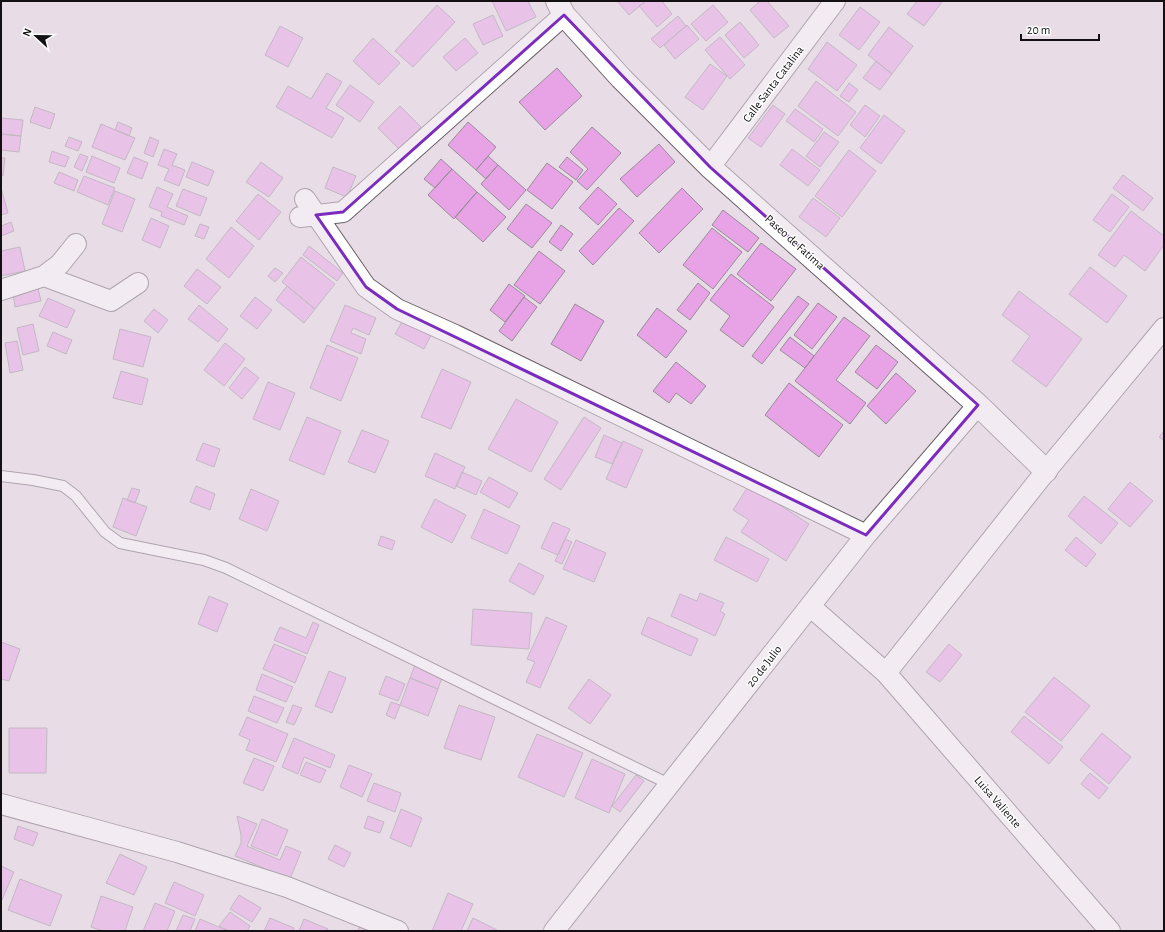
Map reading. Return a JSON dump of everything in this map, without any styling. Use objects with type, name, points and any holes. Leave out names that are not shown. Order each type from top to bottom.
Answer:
[{"type":"street","name":"Calle Santa Catalina","points":[[710,167],[836,1]]},
{"type":"street","name":"Paseo de Fatima","points":[[561,8],[621,78],[710,167],[978,405],[1046,471]]},
{"type":"street","points":[[561,8],[343,212],[307,210],[366,287],[397,309],[455,335],[866,535]]},
{"type":"street","points":[[1,290],[44,276],[60,264],[76,244]]},
{"type":"street","points":[[44,276],[111,301],[138,283]]},
{"type":"street","points":[[886,673],[1046,471],[1164,328]]},
{"type":"street","name":"20 de Julio","points":[[554,931],[671,785],[866,535],[978,405]]},
{"type":"street","name":"Luisa Valiente","points":[[811,607],[886,673],[1110,931]]},
{"type":"street","points":[[1,804],[177,852],[280,885],[398,931]]},
{"type":"lane","points":[[1,476],[63,486],[76,496],[105,532],[120,543],[204,560],[226,568],[671,785]]},
{"type":"highlighted area","points":[[564,15],[710,167],[978,405],[866,535],[397,309],[366,287],[316,215],[343,212]]},
{"type":"building","points":[[492,1],[528,1],[536,17],[506,31]]},
{"type":"building","points":[[617,1],[646,1],[629,15]]},
{"type":"building","points":[[646,1],[662,1],[672,14],[657,27],[639,6]]},
{"type":"building","points":[[760,1],[767,1],[789,26],[774,38],[750,10]]},
{"type":"building","points":[[917,1],[942,2],[924,26],[907,14]]},
{"type":"building","points":[[437,5],[455,22],[413,67],[395,51]]},
{"type":"building","points":[[713,5],[728,22],[706,41],[691,24]]},
{"type":"building","points":[[860,7],[880,22],[859,50],[839,35]]},
{"type":"building","points":[[493,15],[503,36],[483,45],[473,24]]},
{"type":"building","points":[[678,16],[686,26],[660,48],[651,39]]},
{"type":"building","points":[[740,22],[759,45],[744,58],[725,35]]},
{"type":"building","points":[[687,25],[699,39],[675,59],[664,45]]},
{"type":"building","points":[[280,26],[303,38],[288,67],[265,55]]},
{"type":"building","points":[[889,27],[913,46],[892,74],[868,55]]},
{"type":"building","points":[[720,37],[745,65],[730,79],[705,50]]},
{"type":"building","points":[[373,38],[400,63],[379,85],[353,61]]},
{"type":"building","points":[[465,38],[478,53],[456,71],[443,57]]},
{"type":"building","points":[[827,42],[857,65],[837,91],[808,69]]},
{"type":"building","points":[[876,61],[892,74],[880,90],[863,78]]},
{"type":"building","points":[[710,64],[727,76],[703,110],[685,97]]},
{"type":"building","points":[[557,68],[582,96],[545,130],[519,102]]},
{"type":"building","points":[[327,73],[342,82],[326,108],[344,118],[332,138],[276,107],[288,86],[311,99]]},
{"type":"building","points":[[816,81],[856,112],[838,136],[798,106]]},
{"type":"building","points":[[849,83],[858,90],[849,102],[840,96]]},
{"type":"building","points":[[350,85],[374,102],[360,122],[336,105]]},
{"type":"building","points":[[773,105],[785,114],[761,147],[748,138]]},
{"type":"building","points":[[865,105],[880,116],[865,137],[850,125]]},
{"type":"building","points":[[400,106],[421,127],[399,149],[378,128]]},
{"type":"building","points":[[35,107],[55,114],[50,129],[30,122]]},
{"type":"building","points":[[795,109],[823,129],[814,142],[786,121]]},
{"type":"building","points":[[884,115],[905,131],[881,164],[860,148]]},
{"type":"building","points":[[1,118],[23,120],[21,136],[1,134]]},
{"type":"building","points":[[118,122],[132,128],[129,136],[115,130]]},
{"type":"building","points":[[468,122],[496,147],[476,170],[448,145]]},
{"type":"building","points":[[101,124],[135,138],[125,160],[92,147]]},
{"type":"building","points":[[592,127],[621,153],[587,190],[577,181],[588,169],[570,152]]},
{"type":"building","points":[[824,132],[839,142],[820,167],[806,156]]},
{"type":"building","points":[[1,134],[21,136],[19,152],[1,150]]},
{"type":"building","points":[[69,137],[82,142],[78,151],[65,146]]},
{"type":"building","points":[[150,137],[159,141],[153,157],[144,153]]},
{"type":"building","points":[[659,144],[675,162],[637,197],[620,179]]},
{"type":"building","points":[[164,149],[177,154],[172,165],[185,170],[179,186],[164,180],[169,169],[158,165]]},
{"type":"building","points":[[792,149],[820,170],[808,186],[780,165]]},
{"type":"building","points":[[849,150],[876,171],[842,217],[815,196]]},
{"type":"building","points":[[52,151],[69,157],[65,167],[49,162]]},
{"type":"building","points":[[80,154],[88,157],[82,171],[74,167]]},
{"type":"building","points":[[92,156],[120,168],[114,183],[86,172]]},
{"type":"building","points":[[488,156],[498,165],[486,179],[476,170]]},
{"type":"building","points":[[134,157],[148,163],[142,179],[127,173]]},
{"type":"building","points":[[567,157],[583,170],[576,180],[559,167]]},
{"type":"building","points":[[1,158],[5,158],[3,176],[1,175]]},
{"type":"building","points":[[441,159],[452,169],[435,188],[424,179]]},
{"type":"building","points":[[192,162],[214,171],[208,186],[186,177]]},
{"type":"building","points":[[261,162],[283,178],[269,197],[246,182]]},
{"type":"building","points":[[547,163],[573,182],[552,209],[527,190]]},
{"type":"building","points":[[498,165],[526,190],[509,210],[481,184]]},
{"type":"building","points":[[333,167],[356,176],[347,197],[325,188]]},
{"type":"building","points":[[452,169],[477,192],[454,219],[428,195]]},
{"type":"building","points":[[59,172],[78,180],[74,191],[54,183]]},
{"type":"building","points":[[1123,175],[1153,198],[1143,211],[1113,188]]},
{"type":"building","points":[[84,176],[115,188],[108,205],[77,192]]},
{"type":"building","points":[[157,187],[173,194],[167,207],[188,216],[184,225],[161,216],[162,212],[149,207]]},
{"type":"building","points":[[598,187],[617,204],[598,225],[579,208]]},
{"type":"building","points":[[1,188],[8,213],[1,215]]},
{"type":"building","points":[[682,188],[703,209],[659,253],[639,233]]},
{"type":"building","points":[[183,189],[207,198],[200,216],[176,206]]},
{"type":"building","points":[[115,191],[135,199],[122,232],[102,224]]},
{"type":"building","points":[[477,192],[506,217],[483,242],[455,217]]},
{"type":"building","points":[[258,194],[281,212],[259,240],[236,221]]},
{"type":"building","points":[[1112,194],[1129,207],[1110,232],[1093,220]]},
{"type":"building","points":[[813,198],[840,218],[826,237],[799,217]]},
{"type":"building","points":[[526,204],[552,223],[532,248],[507,229]]},
{"type":"building","points":[[619,208],[634,221],[593,265],[579,251]]},
{"type":"building","points":[[723,210],[759,238],[748,252],[712,225]]},
{"type":"building","points":[[1131,211],[1164,236],[1164,245],[1145,271],[1124,255],[1115,267],[1098,255]]},
{"type":"building","points":[[151,218],[169,226],[160,248],[142,240]]},
{"type":"building","points":[[11,222],[14,231],[1,236],[1,226]]},
{"type":"building","points":[[200,224],[209,227],[204,239],[195,236]]},
{"type":"building","points":[[561,225],[573,234],[561,251],[549,242]]},
{"type":"building","points":[[231,227],[254,246],[229,278],[206,259]]},
{"type":"building","points":[[712,228],[742,252],[713,289],[683,265]]},
{"type":"building","points":[[761,243],[796,269],[771,301],[737,274]]},
{"type":"building","points":[[309,246],[343,273],[337,281],[303,255]]},
{"type":"building","points":[[20,247],[25,271],[1,276],[1,251]]},
{"type":"building","points":[[539,251],[565,271],[540,304],[514,285]]},
{"type":"building","points":[[301,257],[335,284],[315,309],[282,282]]},
{"type":"building","points":[[1090,267],[1127,296],[1107,323],[1069,294]]},
{"type":"building","points":[[275,268],[283,273],[275,282],[268,276]]},
{"type":"building","points":[[197,269],[221,287],[207,304],[184,286]]},
{"type":"building","points":[[731,274],[774,307],[743,347],[720,330],[730,316],[710,300]]},
{"type":"building","points":[[698,283],[710,293],[690,320],[677,310]]},
{"type":"building","points":[[509,284],[525,296],[505,322],[490,310]]},
{"type":"building","points":[[287,286],[315,309],[304,323],[276,300]]},
{"type":"building","points":[[38,288],[41,301],[15,307],[13,294]]},
{"type":"building","points":[[1019,291],[1082,339],[1046,387],[1012,361],[1030,336],[1002,315]]},
{"type":"building","points":[[798,296],[809,304],[762,364],[752,356]]},
{"type":"building","points":[[255,297],[272,310],[257,329],[240,316]]},
{"type":"building","points":[[524,297],[537,307],[512,341],[499,331]]},
{"type":"building","points":[[48,298],[75,310],[67,328],[39,316]]},
{"type":"building","points":[[818,303],[837,317],[812,349],[794,335]]},
{"type":"building","points":[[575,304],[604,321],[581,361],[551,344]]},
{"type":"building","points":[[199,305],[228,329],[218,342],[188,319]]},
{"type":"building","points":[[345,305],[376,318],[369,335],[353,328],[351,333],[366,339],[361,354],[330,341]]},
{"type":"building","points":[[657,308],[687,331],[666,358],[637,335]]},
{"type":"building","points":[[154,309],[168,320],[158,333],[144,321]]},
{"type":"building","points":[[844,317],[870,336],[836,380],[866,403],[850,424],[795,381]]},
{"type":"building","points":[[403,320],[431,335],[424,349],[395,334]]},
{"type":"building","points":[[33,324],[39,351],[23,355],[17,328]]},
{"type":"building","points":[[120,329],[151,337],[143,367],[113,359]]},
{"type":"building","points":[[53,332],[72,340],[66,354],[47,346]]},
{"type":"building","points":[[790,337],[814,356],[805,368],[780,350]]},
{"type":"building","points":[[17,341],[23,370],[10,373],[5,343]]},
{"type":"building","points":[[225,343],[245,359],[224,386],[204,370]]},
{"type":"building","points":[[327,345],[358,358],[341,401],[310,388]]},
{"type":"building","points":[[876,345],[898,362],[877,389],[855,372]]},
{"type":"building","points":[[676,362],[706,386],[691,404],[676,393],[669,403],[653,391]]},
{"type":"building","points":[[245,367],[259,378],[242,399],[229,388]]},
{"type":"building","points":[[442,369],[471,382],[451,429],[421,417]]},
{"type":"building","points":[[121,371],[148,379],[142,405],[113,398]]},
{"type":"building","points":[[896,373],[916,391],[886,424],[867,406]]},
{"type":"building","points":[[268,382],[295,393],[280,430],[253,419]]},
{"type":"building","points":[[789,383],[843,425],[819,457],[765,415]]},
{"type":"building","points":[[516,399],[558,422],[531,472],[488,449]]},
{"type":"building","points":[[307,417],[341,431],[324,475],[289,460]]},
{"type":"building","points":[[584,417],[601,428],[561,490],[544,479]]},
{"type":"building","points":[[362,430],[389,441],[375,473],[348,462]]},
{"type":"building","points":[[1164,431],[1164,441],[1159,437]]},
{"type":"building","points":[[604,435],[622,443],[612,464],[595,457]]},
{"type":"building","points":[[623,441],[643,450],[626,488],[606,479]]},
{"type":"building","points":[[203,443],[220,449],[214,467],[196,460]]},
{"type":"building","points":[[435,453],[465,467],[455,489],[425,476]]},
{"type":"building","points":[[462,472],[482,481],[476,495],[456,486]]},
{"type":"building","points":[[489,477],[518,493],[509,508],[480,492]]},
{"type":"building","points":[[1130,482],[1153,501],[1130,527],[1108,509]]},
{"type":"building","points":[[749,485],[809,524],[786,561],[741,532],[749,520],[733,510]]},
{"type":"building","points":[[196,486],[215,494],[210,510],[190,502]]},
{"type":"building","points":[[132,488],[140,490],[135,503],[127,500]]},
{"type":"building","points":[[251,489],[279,501],[267,531],[239,519]]},
{"type":"building","points":[[1084,496],[1118,523],[1101,544],[1068,516]]},
{"type":"building","points":[[123,498],[147,507],[136,536],[113,527]]},
{"type":"building","points":[[435,499],[466,515],[452,543],[421,527]]},
{"type":"building","points":[[484,509],[520,526],[507,554],[471,538]]},
{"type":"building","points":[[553,522],[570,529],[558,555],[541,548]]},
{"type":"building","points":[[381,536],[395,541],[392,550],[378,545]]},
{"type":"building","points":[[726,537],[769,559],[757,582],[714,560]]},
{"type":"building","points":[[1076,537],[1096,554],[1086,567],[1065,550]]},
{"type":"building","points":[[565,539],[572,542],[562,564],[555,561]]},
{"type":"building","points":[[576,540],[606,553],[594,582],[563,569]]},
{"type":"building","points":[[519,563],[544,576],[534,595],[509,581]]},
{"type":"building","points":[[700,593],[724,603],[720,611],[725,614],[715,636],[671,616],[680,594],[697,601]]},
{"type":"building","points":[[209,596],[228,604],[217,632],[198,624]]},
{"type":"building","points":[[473,609],[532,613],[529,649],[471,645]]},
{"type":"building","points":[[546,617],[567,626],[540,688],[526,682],[535,662],[527,659]]},
{"type":"building","points":[[648,617],[698,639],[691,656],[641,634]]},
{"type":"building","points":[[313,622],[319,625],[307,654],[274,640],[280,627],[306,638]]},
{"type":"building","points":[[1,642],[20,649],[9,681],[1,679]]},
{"type":"building","points":[[274,644],[306,657],[295,683],[263,669]]},
{"type":"building","points":[[949,644],[962,655],[940,682],[926,672]]},
{"type":"building","points":[[415,665],[443,675],[438,689],[410,678]]},
{"type":"building","points":[[329,671],[346,678],[332,713],[315,706]]},
{"type":"building","points":[[262,674],[293,687],[286,702],[256,690]]},
{"type":"building","points":[[386,676],[405,684],[398,701],[379,694]]},
{"type":"building","points":[[1054,677],[1090,706],[1061,741],[1025,712]]},
{"type":"building","points":[[410,678],[438,689],[428,716],[400,705]]},
{"type":"building","points":[[589,679],[611,695],[590,724],[568,708]]},
{"type":"building","points":[[254,696],[284,708],[277,723],[248,711]]},
{"type":"building","points":[[391,702],[400,705],[395,719],[386,715]]},
{"type":"building","points":[[293,705],[302,708],[294,725],[286,722]]},
{"type":"building","points":[[459,705],[495,717],[481,760],[444,748]]},
{"type":"building","points":[[1024,716],[1063,747],[1049,764],[1011,732]]},
{"type":"building","points":[[247,717],[288,734],[276,762],[246,750],[250,740],[239,735]]},
{"type":"building","points":[[9,728],[47,728],[46,773],[9,773]]},
{"type":"building","points":[[1102,733],[1131,757],[1109,784],[1080,760]]},
{"type":"building","points":[[537,734],[583,753],[564,797],[518,777]]},
{"type":"building","points":[[294,738],[335,755],[330,768],[304,757],[298,774],[282,767]]},
{"type":"building","points":[[254,758],[274,766],[263,791],[243,783]]},
{"type":"building","points":[[592,759],[625,774],[609,813],[575,798]]},
{"type":"building","points":[[306,762],[326,770],[320,783],[300,775]]},
{"type":"building","points":[[349,765],[372,774],[362,797],[340,787]]},
{"type":"building","points":[[1090,773],[1108,788],[1099,799],[1081,784]]},
{"type":"building","points":[[636,775],[644,781],[620,812],[612,806]]},
{"type":"building","points":[[374,783],[401,793],[395,812],[367,801]]},
{"type":"building","points":[[401,809],[422,818],[411,847],[390,838]]},
{"type":"building","points":[[237,816],[257,824],[247,846],[280,860],[286,846],[301,852],[290,879],[235,856],[241,843]]},
{"type":"building","points":[[368,816],[384,822],[380,833],[364,828]]},
{"type":"building","points":[[262,819],[288,830],[277,856],[251,846]]},
{"type":"building","points":[[18,826],[38,833],[33,846],[14,839]]},
{"type":"building","points":[[335,845],[351,853],[344,867],[328,859]]},
{"type":"building","points":[[120,854],[147,867],[134,895],[106,883]]},
{"type":"building","points":[[1,866],[14,872],[1,902]]},
{"type":"building","points":[[20,879],[62,895],[50,926],[8,910]]},
{"type":"building","points":[[174,882],[204,895],[195,916],[165,903]]},
{"type":"building","points":[[448,893],[473,904],[461,931],[432,931]]},
{"type":"building","points":[[239,895],[261,908],[252,922],[230,909]]},
{"type":"building","points":[[101,896],[133,907],[125,931],[103,931],[91,927]]},
{"type":"building","points":[[155,903],[175,911],[167,931],[143,931]]},
{"type":"building","points":[[230,912],[250,926],[247,931],[229,931],[219,926]]},
{"type":"building","points":[[183,915],[195,919],[190,931],[176,931]]},
{"type":"building","points":[[270,918],[294,928],[293,931],[264,931]]},
{"type":"building","points":[[473,918],[497,930],[497,931],[467,931]]},
{"type":"building","points":[[200,919],[228,931],[195,931]]},
{"type":"building","points":[[304,919],[328,929],[327,931],[299,931]]},
{"type":"building","points":[[360,925],[373,931],[358,931]]}]
